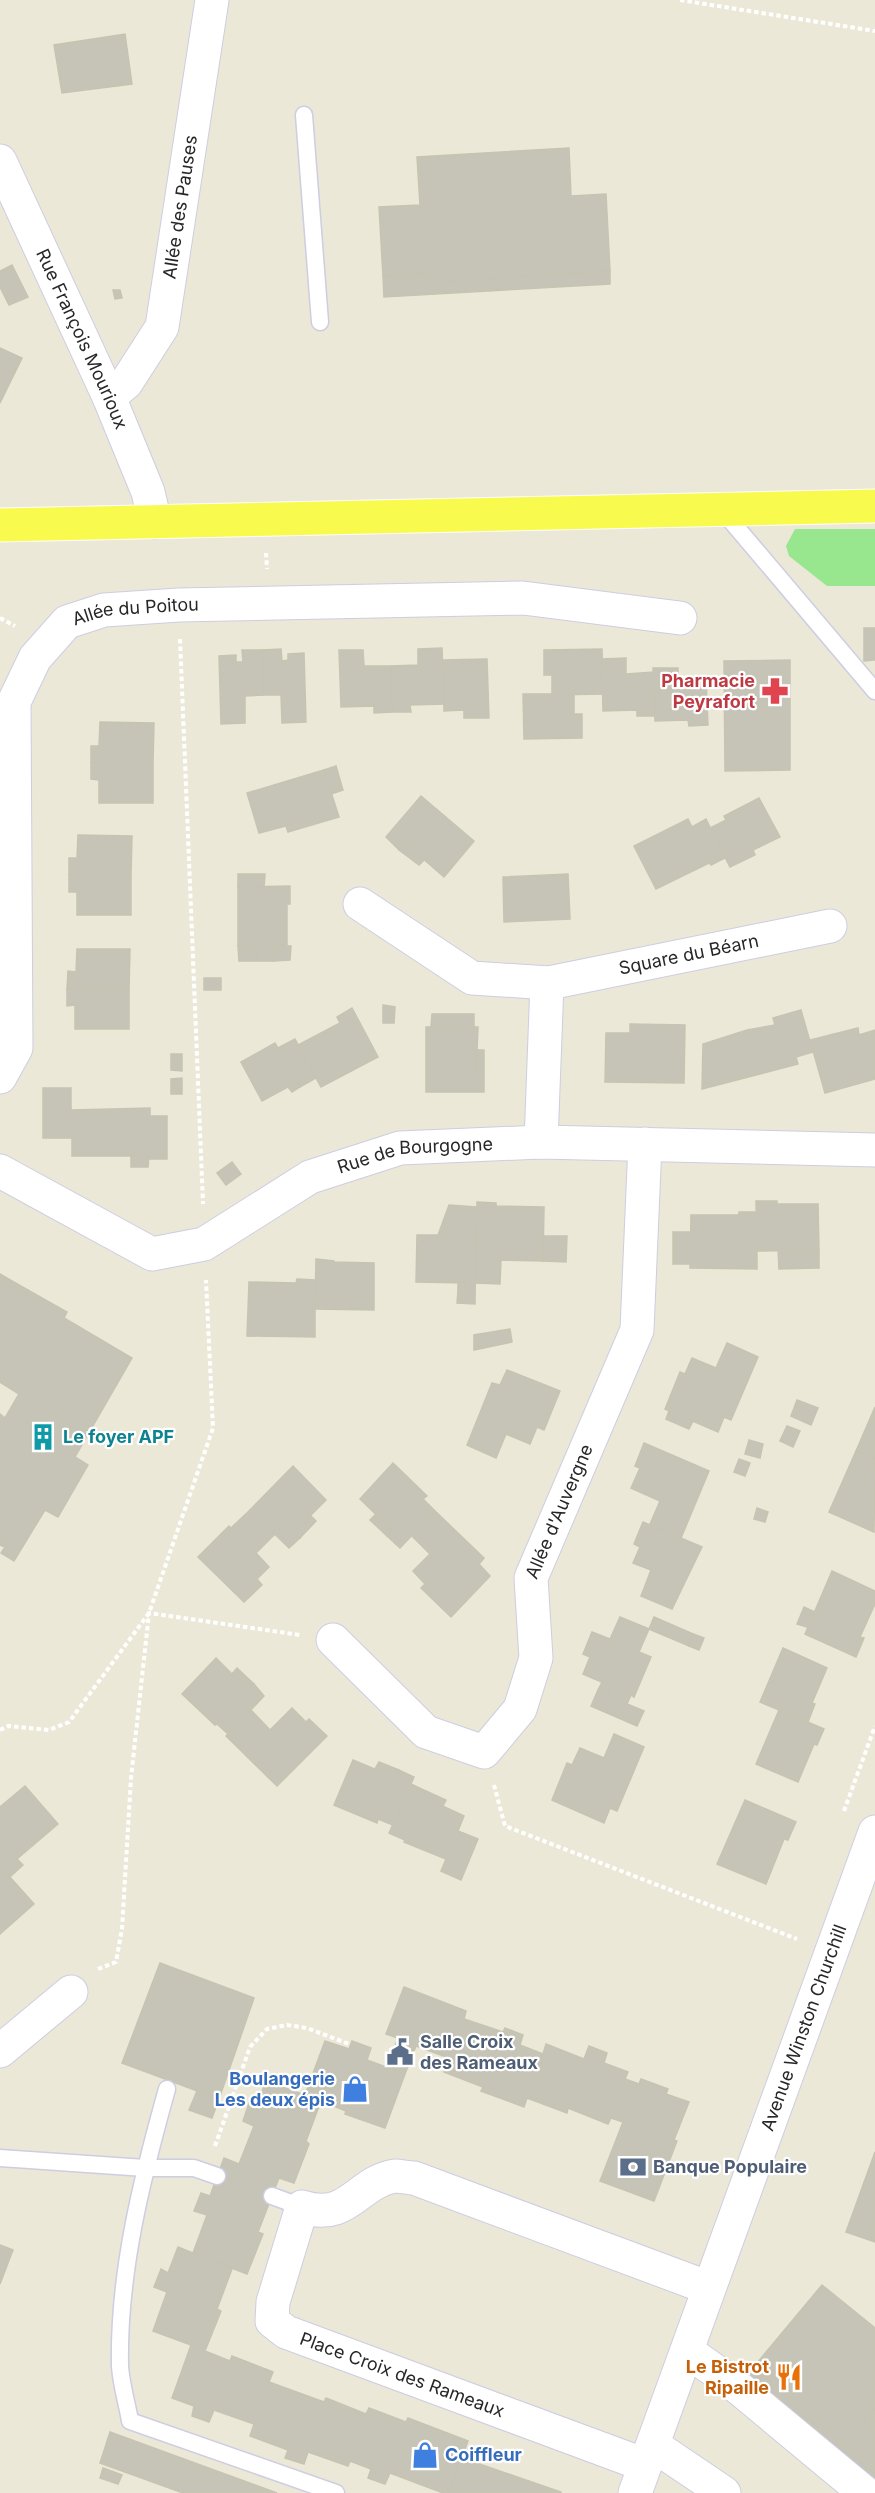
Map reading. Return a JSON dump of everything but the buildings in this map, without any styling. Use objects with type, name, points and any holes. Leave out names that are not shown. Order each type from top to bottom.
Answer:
[{"type":"main road","points":[[0,525],[875,506]]},
{"type":"street","name":"Allée des Pauses","points":[[109,397],[126,383],[162,327],[212,0]]},
{"type":"street","name":"Rue François Mourioux","points":[[0,161],[109,397],[148,492],[155,522]]},
{"type":"street","name":"Allée du Poitou","points":[[0,1077],[16,1048],[8,954],[14,702],[35,658],[67,622],[104,610],[179,605],[523,598],[680,618]]},
{"type":"street","name":"Square du Béarn","points":[[360,904],[472,978],[547,983],[830,926]]},
{"type":"street","points":[[541,1142],[547,983]]},
{"type":"street","name":"Rue de Bourgogne","points":[[0,1171],[152,1254],[204,1244],[310,1177],[400,1148],[541,1142],[875,1150]]},
{"type":"street","name":"Allée d'Auvergne","points":[[484,1752],[520,1709],[536,1658],[531,1578],[637,1330],[645,1144]]},
{"type":"street","points":[[333,1640],[426,1732],[484,1752]]},
{"type":"street","name":"Avenue Winston Churchill","points":[[644,2467],[875,1832]]},
{"type":"street","points":[[0,2051],[71,1992]]},
{"type":"street","points":[[302,2207],[325,2212],[340,2207],[382,2180],[397,2176],[414,2178],[709,2288]]},
{"type":"street","name":"Place Croix des Rameaux","points":[[302,2207],[273,2302],[272,2321],[286,2332],[644,2467]]},
{"type":"street","points":[[687,2351],[735,2385],[865,2493]]},
{"type":"street","points":[[644,2467],[724,2493]]},
{"type":"lane","points":[[304,116],[320,322]]},
{"type":"lane","points":[[720,509],[875,691]]},
{"type":"lane","points":[[167,2089],[145,2168],[123,2291],[120,2368],[130,2421],[336,2493]]},
{"type":"lane","points":[[0,2158],[145,2168],[194,2168],[212,2174]]},
{"type":"lane","points":[[272,2196],[302,2207]]},
{"type":"path","points":[[680,0],[875,31]]},
{"type":"path","points":[[265,519],[268,603]]},
{"type":"path","points":[[71,1992],[92,1972],[116,1962],[122,1929],[131,1778],[149,1613],[213,1428],[179,605]]},
{"type":"path","points":[[149,1613],[333,1640]]},
{"type":"path","points":[[0,1730],[8,1726],[49,1730],[69,1722],[149,1613]]},
{"type":"path","points":[[484,1752],[505,1826],[831,1952]]},
{"type":"path","points":[[212,2174],[250,2047],[267,2029],[287,2025],[307,2028],[349,2044]]},
{"type":"green space","points":[[795,529],[875,529],[875,586],[827,586],[789,556],[786,546]]},
{"type":"place","name":"Pharmacie Peyrafort","points":[[775,691]]},
{"type":"place","name":"Le foyer APF","points":[[43,1437]]},
{"type":"place","name":"Salle Croix des Rameaux","points":[[400,2052]]},
{"type":"place","name":"Boulangerie Les deux épis","points":[[355,2089]]},
{"type":"place","name":"Banque Populaire","points":[[633,2167]]},
{"type":"place","name":"Le Bistrot Ripaille","points":[[789,2377]]},
{"type":"place","name":"Coiffleur","points":[[425,2455]]}]
